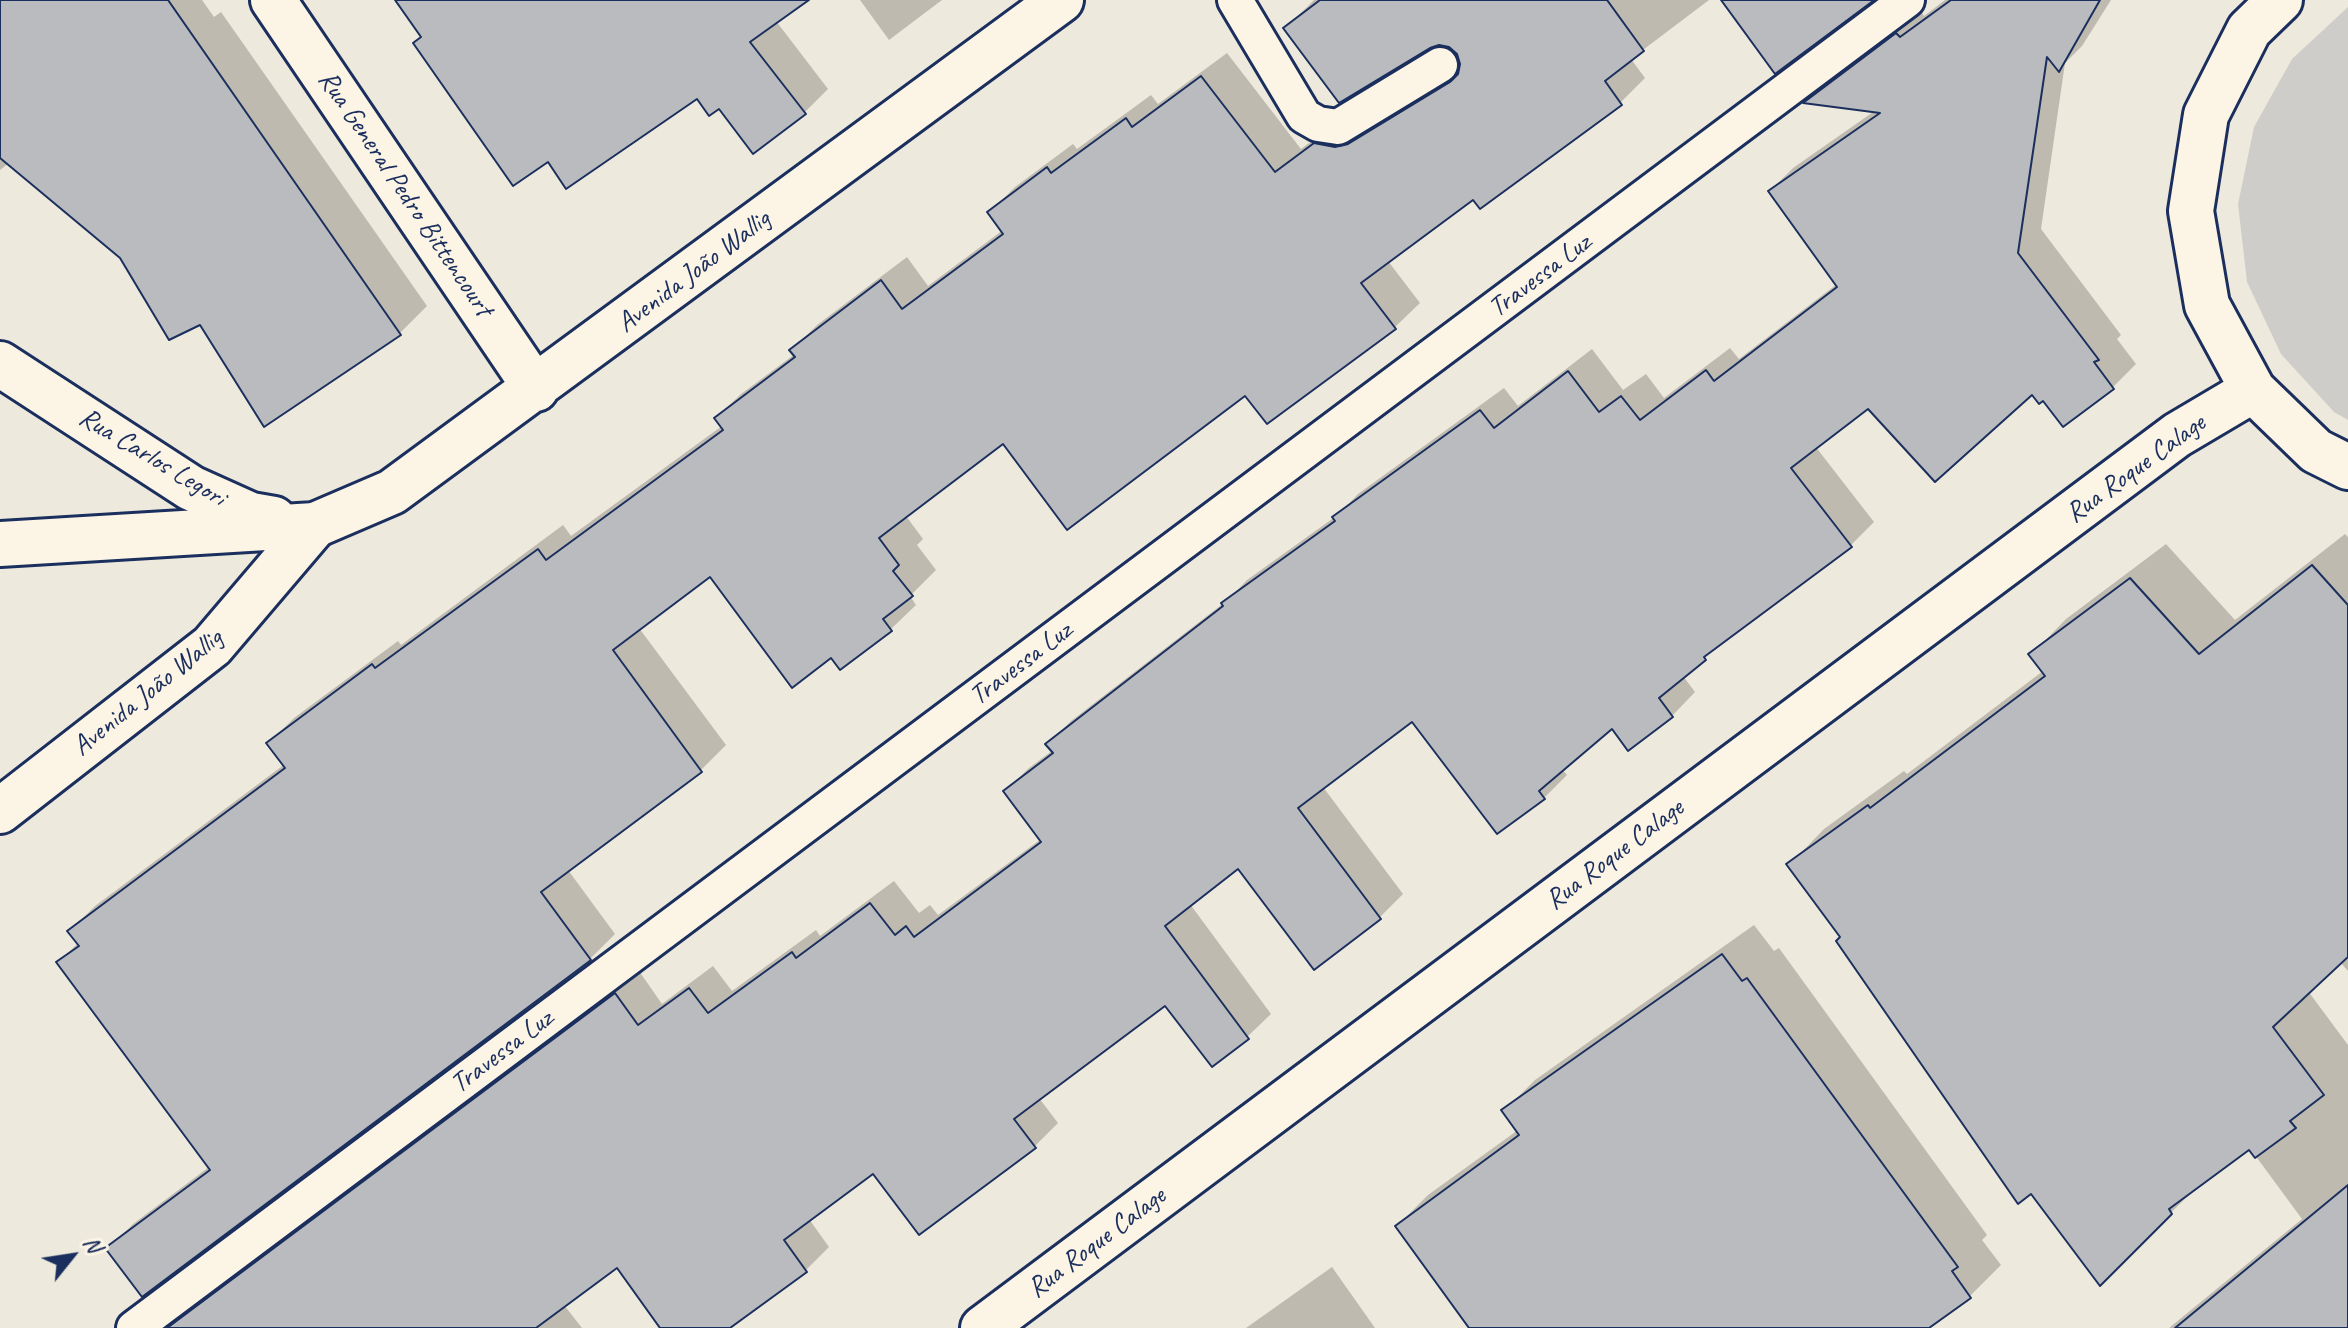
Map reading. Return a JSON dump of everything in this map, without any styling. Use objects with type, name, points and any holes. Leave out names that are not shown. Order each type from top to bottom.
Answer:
[{"type":"street","name":"Rua General Pedro Bittencourt","points":[[273,0],[536,389]]},
{"type":"street","name":"Avenida João Wallig","points":[[0,544],[315,525],[392,492],[1061,0]]},
{"type":"street","points":[[2280,0],[2249,30],[2206,115],[2191,211],[2207,305],[2253,390],[2316,451],[2348,467]]},
{"type":"street","name":"Rua Carlos Legori","points":[[0,364],[191,488],[251,515],[315,525]]},
{"type":"street","name":"Rua Roque Calage","points":[[983,1328],[2177,435],[2253,390]]},
{"type":"street","name":"Avenida João Wallig","points":[[0,811],[212,646],[315,525]]},
{"type":"lane","points":[[1235,0],[1304,116],[1318,124],[1338,127],[1440,65]]},
{"type":"lane","name":"Travessa Luz","points":[[134,1328],[1907,0]]},
{"type":"shaded area","points":[[2348,7],[2348,420],[2334,412],[2281,354],[2247,282],[2238,204],[2254,127],[2292,59]]},
{"type":"building","points":[[0,0],[168,0],[401,335],[264,427],[200,325],[169,340],[120,258],[0,158]]},
{"type":"building","points":[[395,0],[809,0],[750,42],[806,114],[753,154],[719,109],[709,116],[697,99],[566,189],[548,162],[513,186],[413,43],[421,37]]},
{"type":"building","points":[[1320,0],[1607,0],[1644,51],[1605,81],[1622,105],[1480,209],[1473,200],[1361,283],[1396,329],[1267,424],[1245,396],[1067,530],[1003,444],[879,538],[899,565],[893,571],[913,596],[883,619],[892,631],[840,670],[831,658],[792,688],[710,577],[613,650],[702,772],[541,892],[591,960],[142,1297],[105,1248],[210,1170],[56,962],[79,946],[67,931],[285,768],[266,743],[372,664],[375,668],[538,549],[546,560],[723,430],[714,418],[795,357],[789,350],[881,280],[902,309],[1003,234],[987,212],[1047,167],[1051,173],[1126,118],[1132,127],[1201,76],[1275,172],[1314,143],[1335,147],[1348,144],[1450,82],[1458,74],[1460,64],[1457,54],[1449,47],[1439,45],[1339,103],[1283,28]]},
{"type":"building","points":[[1721,0],[1872,0],[1873,1],[1775,74]]},
{"type":"building","points":[[1951,0],[2100,0],[2059,72],[2047,57],[2018,253],[2099,360],[2094,362],[2114,389],[2063,427],[2043,401],[2039,404],[2032,395],[1935,482],[1868,409],[1791,468],[1852,547],[1704,657],[1706,660],[1659,698],[1673,717],[1628,751],[1612,729],[1539,791],[1545,799],[1497,834],[1412,722],[1298,808],[1381,919],[1314,970],[1238,869],[1165,926],[1249,1039],[1212,1067],[1165,1006],[1014,1119],[1036,1148],[919,1235],[873,1174],[784,1240],[807,1272],[730,1328],[660,1328],[617,1268],[536,1328],[167,1328],[615,993],[638,1025],[689,988],[708,1013],[792,952],[796,958],[870,903],[895,935],[906,926],[914,937],[1041,842],[1003,791],[1053,753],[1045,744],[1223,606],[1221,603],[1335,521],[1332,517],[1480,410],[1494,428],[1568,371],[1599,412],[1621,396],[1640,420],[1706,370],[1714,381],[1837,287],[1768,191],[1880,113],[1803,103],[1896,33],[1900,37]]},
{"type":"building","points":[[2312,565],[2348,605],[2348,957],[2273,1027],[2324,1095],[2290,1121],[2296,1128],[2255,1158],[2249,1150],[2169,1209],[2172,1214],[2100,1286],[2031,1194],[2018,1204],[1836,941],[1840,937],[1786,864],[1868,805],[1870,808],[2045,676],[2028,654],[2130,578],[2199,654]]},
{"type":"building","points":[[1722,954],[1742,981],[1747,978],[1958,1267],[1952,1271],[1971,1298],[1929,1328],[1469,1328],[1395,1226],[1519,1135],[1501,1110]]},
{"type":"building","points":[[2348,1185],[2348,1328],[2175,1328]]}]
